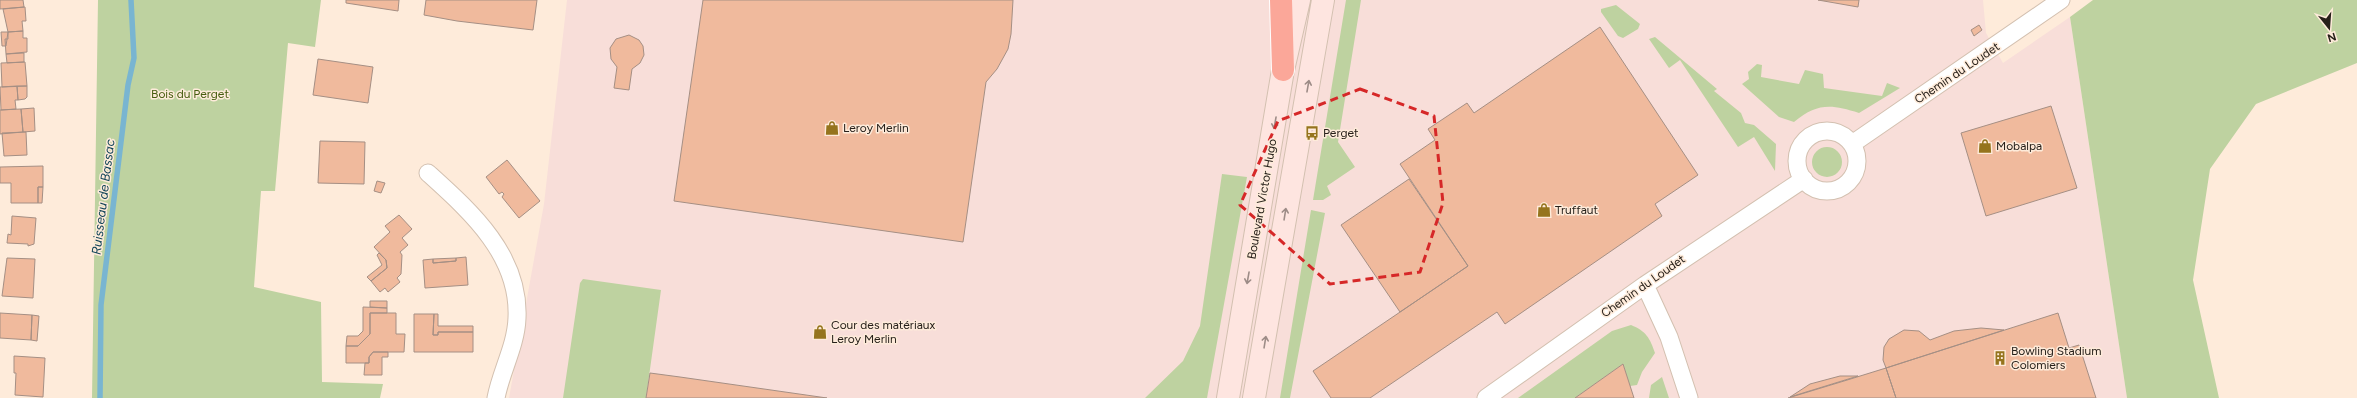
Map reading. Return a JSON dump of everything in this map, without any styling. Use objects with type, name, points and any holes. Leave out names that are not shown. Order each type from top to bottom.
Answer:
[{"type":"highway","points":[[1281,0],[1283,70]]},
{"type":"main road","name":"Boulevard Victor Hugo","points":[[1228,398],[1283,70],[1299,0]]},
{"type":"main road","points":[[1257,392],[1287,204],[1323,0]]},
{"type":"street","name":"Chemin du Loudet","points":[[1852,144],[2061,0]]},
{"type":"street","points":[[1830,132],[1839,134],[1852,144],[1856,152],[1856,170],[1846,185],[1830,191],[1823,191],[1809,185],[1804,179],[1797,163],[1800,150],[1807,140],[1818,133],[1830,132]]},
{"type":"street","points":[[428,173],[473,215],[491,237],[506,267],[516,295],[517,319],[496,398]]},
{"type":"street","name":"Chemin du Loudet","points":[[1486,398],[1645,285],[1804,179]]},
{"type":"street","points":[[1645,285],[1669,337],[1689,398]]},
{"type":"highlighted area","points":[[1360,89],[1434,116],[1443,203],[1420,272],[1330,284],[1240,205],[1278,121]]},
{"type":"shaded area","points":[[567,0],[1983,0],[1986,33],[2003,63],[2070,17],[2127,398],[509,398],[544,204]]},
{"type":"green space","name":"Bois du Perget","points":[[98,0],[321,0],[315,47],[288,43],[275,191],[261,191],[254,287],[321,302],[322,382],[383,384],[380,398],[92,398]]},
{"type":"green space","points":[[1346,0],[1361,0],[1338,142],[1355,167],[1327,186],[1331,195],[1323,200],[1313,200]]},
{"type":"green space","points":[[2093,0],[2357,0],[2357,63],[2256,104],[2210,169],[2193,280],[2219,398],[2127,398],[2070,17]]},
{"type":"green space","points":[[1616,5],[1640,24],[1638,29],[1623,38],[1618,36],[1601,12],[1601,9]]},
{"type":"green space","points":[[1655,37],[1717,89],[1714,91],[1741,113],[1745,123],[1754,125],[1776,144],[1775,171],[1754,137],[1738,147],[1680,60],[1669,68],[1649,39]]},
{"type":"green space","points":[[1757,64],[1762,65],[1761,77],[1799,84],[1805,70],[1823,74],[1824,88],[1882,96],[1887,83],[1900,88],[1859,113],[1832,107],[1817,108],[1794,122],[1779,117],[1742,84],[1749,79],[1748,72]]},
{"type":"green space","points":[[1827,147],[1838,151],[1842,162],[1838,173],[1827,177],[1816,173],[1812,162],[1816,151]]},
{"type":"green space","points":[[1222,174],[1247,177],[1207,398],[1145,398],[1183,361],[1200,326]]},
{"type":"green space","points":[[1311,210],[1325,213],[1290,398],[1280,398]]},
{"type":"green space","points":[[583,279],[661,290],[646,398],[563,398],[580,283]]},
{"type":"green space","points":[[1631,325],[1647,336],[1655,353],[1642,372],[1637,385],[1630,386],[1623,364],[1575,398],[1518,398],[1612,331]]},
{"type":"green space","points":[[1662,377],[1669,398],[1649,398],[1651,385]]},
{"type":"building","points":[[0,0],[23,0],[24,7],[0,9]]},
{"type":"building","points":[[346,0],[399,0],[398,11],[346,3]]},
{"type":"building","points":[[426,0],[537,0],[533,30],[457,21],[424,15]]},
{"type":"building","name":"Leroy Merlin","points":[[703,0],[1013,0],[1011,34],[1008,49],[997,69],[986,82],[963,242],[674,201]]},
{"type":"building","points":[[1818,0],[1859,0],[1858,7]]},
{"type":"building","points":[[25,7],[26,21],[22,21],[23,31],[8,32],[3,9]]},
{"type":"building","points":[[1979,25],[1982,30],[1974,36],[1971,30]]},
{"type":"building","name":"Truffaut","points":[[1600,27],[1698,175],[1655,204],[1662,216],[1505,324],[1497,312],[1370,398],[1331,398],[1313,371],[1468,266],[1400,164],[1435,140],[1428,129],[1467,103],[1474,113]]},
{"type":"building","points":[[23,31],[23,38],[27,38],[27,52],[6,54],[5,39],[8,39],[8,32]]},
{"type":"building","points":[[1,32],[8,32],[6,46],[2,46]]},
{"type":"building","points":[[629,35],[639,40],[643,46],[644,55],[640,63],[632,69],[629,90],[614,88],[617,67],[611,59],[610,48],[616,39]]},
{"type":"building","points":[[24,53],[24,62],[7,63],[6,54]]},
{"type":"building","points":[[318,59],[373,67],[368,103],[313,95]]},
{"type":"building","points":[[25,62],[27,86],[2,87],[1,63]]},
{"type":"building","points":[[17,86],[27,86],[27,97],[25,99],[18,100]]},
{"type":"building","points":[[17,86],[18,100],[15,100],[16,109],[1,110],[0,87]]},
{"type":"building","points":[[2051,106],[2077,188],[1986,216],[1961,133]]},
{"type":"building","points":[[34,108],[35,131],[23,132],[21,109]]},
{"type":"building","points":[[21,109],[23,132],[0,134],[0,110]]},
{"type":"building","points":[[26,132],[27,155],[4,156],[2,133]]},
{"type":"building","points":[[320,141],[365,142],[364,184],[318,183]]},
{"type":"building","points":[[507,160],[540,201],[519,218],[502,197],[504,194],[502,192],[499,194],[486,177]]},
{"type":"building","points":[[43,166],[43,187],[38,187],[38,203],[11,203],[11,183],[0,183],[0,167]]},
{"type":"building","points":[[1409,179],[1468,266],[1400,312],[1341,225]]},
{"type":"building","points":[[377,181],[385,183],[381,193],[374,191]]},
{"type":"building","points":[[38,187],[43,187],[42,203],[38,203]]},
{"type":"building","points":[[399,215],[412,229],[402,238],[408,245],[400,252],[402,255],[401,274],[397,278],[400,282],[388,292],[385,288],[380,292],[371,281],[387,268],[386,260],[374,247],[390,232],[385,226]]},
{"type":"building","points":[[12,216],[36,218],[34,244],[28,246],[28,244],[7,243],[8,234],[11,235]]},
{"type":"building","points":[[379,253],[386,260],[387,268],[371,281],[367,277],[382,265],[377,255]]},
{"type":"building","points":[[466,257],[468,285],[425,288],[423,260],[433,259],[433,263],[456,261],[456,258]]},
{"type":"building","points":[[7,258],[35,259],[33,298],[2,296]]},
{"type":"building","points":[[456,258],[456,261],[433,263],[433,259]]},
{"type":"building","points":[[370,301],[387,301],[387,308],[370,307]]},
{"type":"building","points":[[363,307],[387,308],[387,313],[370,313],[370,334],[358,346],[346,346],[347,336],[358,336],[363,331]]},
{"type":"building","points":[[0,313],[32,315],[31,340],[0,338]]},
{"type":"building","points":[[370,313],[396,313],[396,334],[405,334],[404,352],[373,352],[369,357],[369,363],[346,363],[346,346],[358,346],[370,334]]},
{"type":"building","name":"Bowling Stadium Colomiers","points":[[2058,313],[2069,348],[2079,345],[2096,398],[1896,398],[1886,368]]},
{"type":"building","points":[[414,314],[434,314],[433,335],[438,335],[438,332],[473,332],[473,352],[414,352]]},
{"type":"building","points":[[434,314],[438,314],[438,326],[473,326],[473,332],[438,332],[438,335],[433,335]]},
{"type":"building","points":[[32,315],[39,316],[37,341],[31,340]]},
{"type":"building","points":[[1981,328],[2004,330],[1886,368],[1883,360],[1884,347],[1889,339],[1904,330],[1919,331],[1930,340],[1954,331]]},
{"type":"building","points":[[373,352],[388,352],[388,357],[382,357],[382,375],[364,375],[365,363],[369,363],[369,357]]},
{"type":"building","points":[[14,356],[45,358],[43,397],[15,395],[16,373],[14,373]]},
{"type":"building","points":[[1623,364],[1634,398],[1575,398]]},
{"type":"building","points":[[1886,368],[1896,398],[1788,398],[1844,381]]},
{"type":"building","points":[[650,373],[680,377],[827,398],[646,398]]},
{"type":"building","points":[[1840,376],[1858,376],[1790,397],[1810,384]]},
{"type":"waterway","name":"Ruisseau de Bassac","points":[[100,398],[101,305],[128,85],[134,58],[131,0]]},
{"type":"place","name":"Leroy Merlin","points":[[832,128]]},
{"type":"place","name":"Perget","points":[[1312,133]]},
{"type":"place","name":"Mobalpa","points":[[1985,146]]},
{"type":"place","name":"Truffaut","points":[[1544,210]]},
{"type":"place","name":"Cour des matériaux Leroy Merlin","points":[[820,332]]},
{"type":"place","name":"Bowling Stadium Colomiers","points":[[2000,358]]}]
